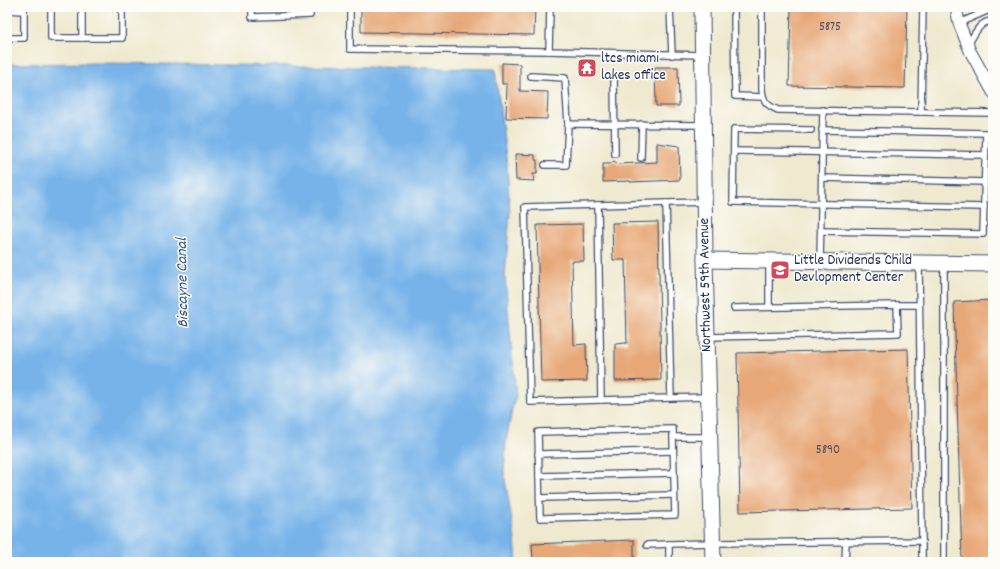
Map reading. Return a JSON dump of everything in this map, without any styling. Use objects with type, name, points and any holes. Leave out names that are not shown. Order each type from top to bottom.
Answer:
[{"type":"street","name":"Northwest 59th Avenue","points":[[702,7],[705,260],[713,562]]},
{"type":"street","points":[[956,7],[959,23],[968,45],[993,92]]},
{"type":"street","points":[[705,260],[993,264]]},
{"type":"lane","points":[[51,7],[51,38],[122,38],[122,7]]},
{"type":"lane","points":[[82,7],[82,38]]},
{"type":"lane","points":[[252,7],[252,16],[310,15],[310,7]]},
{"type":"lane","points":[[350,7],[350,49],[549,51],[703,55]]},
{"type":"lane","points":[[549,51],[550,7]]},
{"type":"lane","points":[[670,7],[672,55]]},
{"type":"lane","points":[[734,7],[735,96],[763,97]]},
{"type":"lane","points":[[762,7],[763,97],[768,105],[778,110],[993,113]]},
{"type":"lane","points":[[921,112],[922,7]]},
{"type":"lane","points":[[7,10],[24,9],[24,38],[7,38]]},
{"type":"lane","points":[[959,23],[987,11],[993,10]]},
{"type":"lane","points":[[968,45],[981,24],[993,21]]},
{"type":"lane","points":[[531,76],[565,78],[568,124],[566,165],[545,165]]},
{"type":"lane","points":[[614,78],[615,154]]},
{"type":"lane","points":[[820,262],[823,110]]},
{"type":"lane","points":[[568,124],[703,125]]},
{"type":"lane","points":[[641,158],[642,124]]},
{"type":"lane","points":[[811,130],[734,129],[733,202],[984,207]]},
{"type":"lane","points":[[821,231],[983,234],[986,155],[986,133],[822,130]]},
{"type":"lane","points":[[734,151],[986,155]]},
{"type":"lane","points":[[822,178],[985,182]]},
{"type":"lane","points":[[704,202],[525,207],[530,402],[709,397]]},
{"type":"lane","points":[[666,204],[671,398]]},
{"type":"lane","points":[[598,205],[601,400]]},
{"type":"lane","points":[[769,307],[770,261]]},
{"type":"lane","points":[[919,263],[922,562]]},
{"type":"lane","points":[[944,264],[944,562]]},
{"type":"lane","points":[[707,337],[898,333],[897,305]]},
{"type":"lane","points":[[734,308],[919,305]]},
{"type":"lane","points":[[673,429],[673,437],[675,515],[540,518],[538,432],[673,429]]},
{"type":"lane","points":[[673,437],[710,437]]},
{"type":"lane","points":[[538,454],[673,452]]},
{"type":"lane","points":[[539,476],[674,473]]},
{"type":"lane","points":[[540,498],[674,495]]},
{"type":"lane","points":[[647,545],[922,541]]},
{"type":"lane","points":[[845,562],[846,542]]},
{"type":"lane","points":[[669,544],[669,562]]},
{"type":"water","name":"Biscayne Canal","points":[[102,63],[495,69],[507,165],[510,213],[505,277],[516,396],[506,442],[504,473],[515,539],[517,562],[7,562],[7,64]]},
{"type":"building","points":[[361,7],[535,7],[534,35],[361,32]]},
{"type":"building","points":[[791,7],[907,7],[905,88],[789,86]]},
{"type":"building","points":[[502,63],[520,64],[520,91],[548,92],[547,119],[506,118],[507,84],[502,84]]},
{"type":"building","points":[[655,67],[678,67],[679,106],[656,106]]},
{"type":"building","points":[[657,143],[679,146],[680,180],[603,182],[603,164],[610,164],[614,161],[618,164],[657,162]]},
{"type":"building","points":[[515,154],[535,155],[535,160],[537,160],[537,174],[533,174],[534,181],[516,180]]},
{"type":"building","points":[[658,222],[661,380],[615,381],[615,344],[627,343],[625,260],[613,260],[612,223]]},
{"type":"building","points":[[583,224],[584,261],[572,261],[574,345],[586,344],[587,381],[541,382],[537,225]]},
{"type":"building","points":[[993,300],[993,562],[962,562],[954,302]]},
{"type":"building","points":[[908,349],[912,508],[740,512],[737,353]]},
{"type":"building","points":[[634,540],[634,562],[533,562],[532,544]]},
{"type":"place","name":"ltcs miami lakes office","points":[[587,68]]},
{"type":"place","name":"Little Dividends Child Devlopment Center","points":[[780,270]]}]
